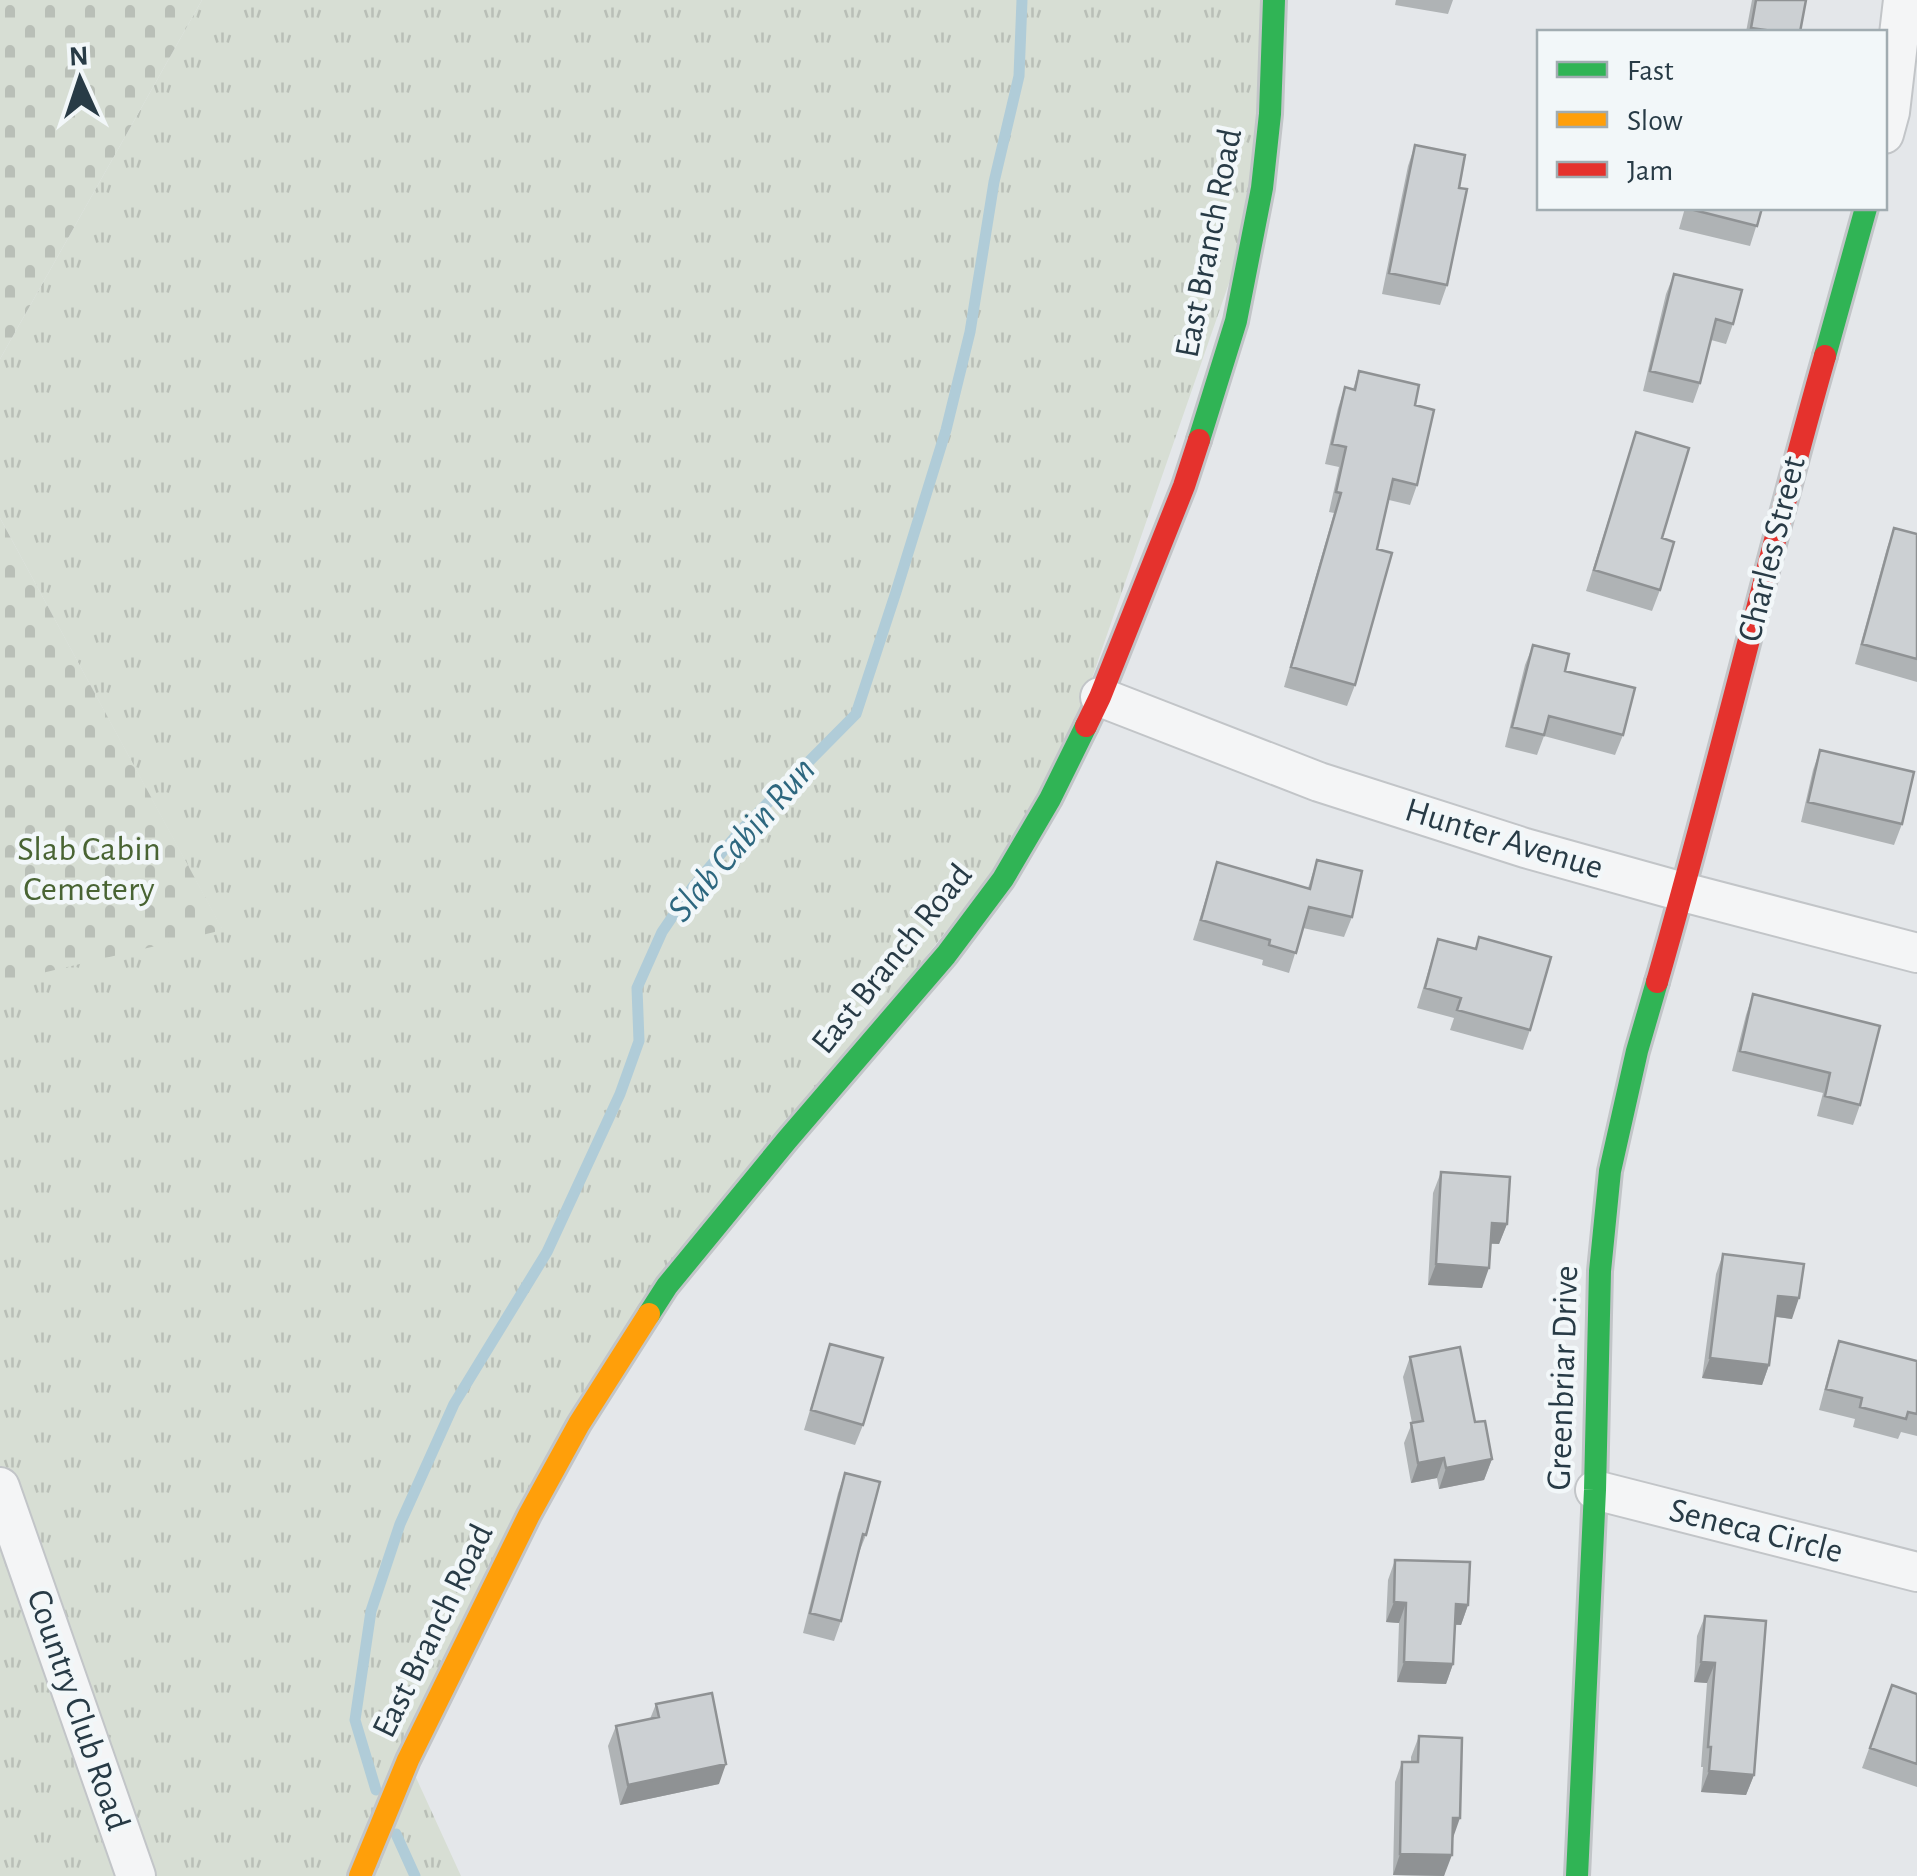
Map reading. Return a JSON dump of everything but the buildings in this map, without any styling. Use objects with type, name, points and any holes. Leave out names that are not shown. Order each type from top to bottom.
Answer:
[{"type":"main road","name":"East Branch Road","points":[[361,1873],[408,1760],[529,1515],[579,1424],[667,1286],[992,894],[1050,799],[1100,697],[1184,486],[1236,320],[1262,188],[1270,114],[1274,0]]},
{"type":"main road","name":"Charles Street","points":[[1683,892],[1785,497],[1865,210]]},
{"type":"main road","name":"Greenbriar Drive","points":[[1577,1876],[1595,1490],[1600,1271],[1610,1171],[1637,1050],[1683,892]]},
{"type":"street","points":[[1887,123],[1903,0]]},
{"type":"street","name":"Hunter Avenue","points":[[1100,697],[1319,782],[1526,848],[1917,952]]},
{"type":"street","name":"Country Club Road","points":[[0,1487],[136,1876]]},
{"type":"street","name":"Seneca Circle","points":[[1595,1490],[1917,1572]]},
{"type":"green space","points":[[0,0],[202,0],[0,359]]},
{"type":"green space","points":[[202,0],[1274,0],[1262,188],[1050,799],[667,1286],[408,1760],[461,1876],[0,1876],[0,982],[222,929],[0,518],[0,359]]},
{"type":"green space","name":"Slab Cabin Cemetery","points":[[0,518],[223,930],[0,983]]},
{"type":"waterway","name":"Slab Cabin Run","points":[[376,1790],[355,1720],[371,1611],[400,1524],[454,1404],[547,1252],[620,1094],[639,1041],[637,988],[662,932],[692,888],[740,831],[856,714],[946,430],[970,332],[994,182],[1019,76],[1022,0]]},
{"type":"waterway","name":"Slab Cabin Run","points":[[396,1834],[415,1876]]},
{"type":"traffic: fast","points":[[1199,440],[1236,321],[1262,188],[1270,114],[1274,0]]},
{"type":"traffic: fast","points":[[1825,356],[1865,210]]},
{"type":"traffic: fast","points":[[649,1314],[667,1286],[787,1140],[946,955],[1003,879],[1050,799],[1086,726]]},
{"type":"traffic: fast","points":[[1577,1876],[1595,1490],[1600,1271],[1610,1171],[1657,982]]},
{"type":"traffic: slow","points":[[360,1876],[408,1760],[529,1515],[579,1424],[649,1314]]},
{"type":"traffic: jam","points":[[1657,982],[1825,356]]},
{"type":"traffic: jam","points":[[1086,726],[1199,440]]}]
